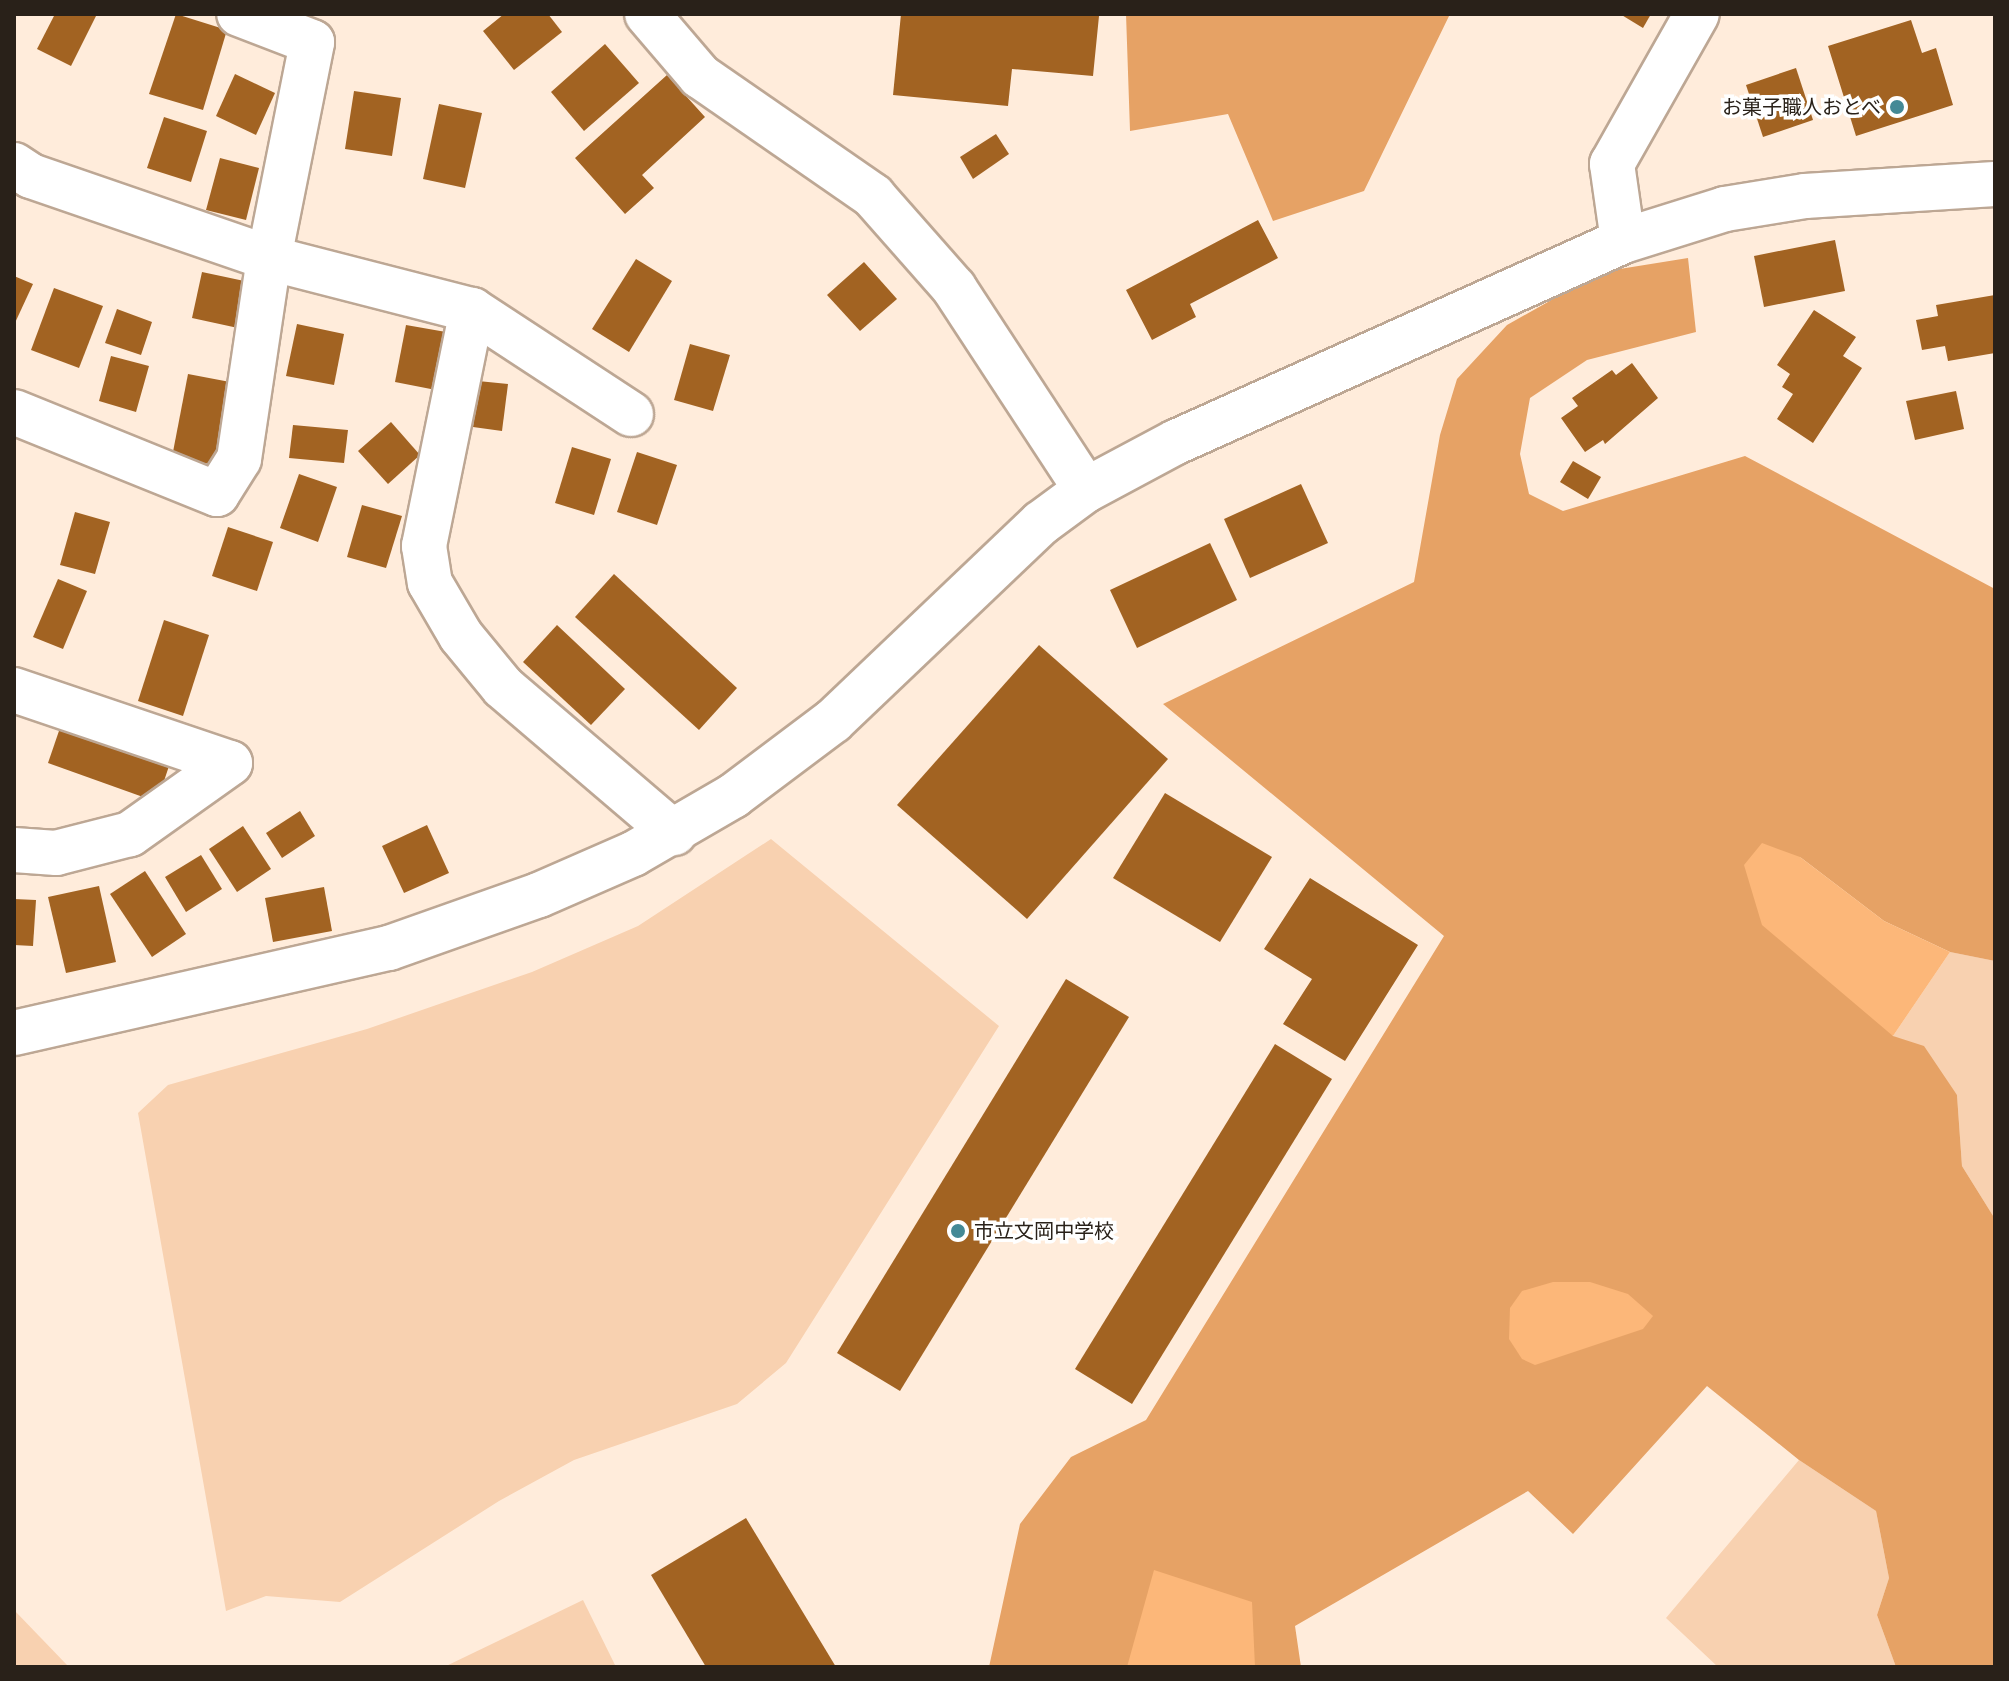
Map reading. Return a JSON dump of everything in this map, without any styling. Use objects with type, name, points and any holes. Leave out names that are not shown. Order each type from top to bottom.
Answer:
[{"type":"street","points":[[14,412],[217,494],[239,459],[269,258],[312,42],[239,14]]},
{"type":"street","points":[[647,14],[700,76],[873,196],[954,288],[1086,490]]},
{"type":"street","points":[[1623,241],[1612,164],[1697,14]]},
{"type":"street","points":[[14,165],[31,176],[269,258],[472,310],[631,414]]},
{"type":"street","points":[[14,1033],[389,948],[539,895],[674,833],[833,721],[1041,523],[1086,490],[1176,442],[1623,241],[1725,209],[1805,196],[1995,184]]},
{"type":"street","points":[[472,310],[424,546],[430,583],[461,636],[503,687],[674,833]]},
{"type":"street","points":[[14,690],[230,763],[130,834],[56,853],[14,850]]},
{"type":"shaded area","points":[[1126,14],[1450,14],[1364,191],[1273,221],[1228,114],[1130,131]]},
{"type":"shaded area","points":[[1688,258],[1696,332],[1587,360],[1530,398],[1520,454],[1529,494],[1563,511],[1745,456],[1995,589],[1995,961],[1950,952],[1884,921],[1800,857],[1893,1036],[1924,1046],[1957,1095],[1962,1166],[1995,1219],[1995,1667],[1896,1667],[1877,1615],[1889,1578],[1876,1511],[1799,1460],[1707,1386],[1573,1534],[1528,1491],[1295,1626],[1301,1667],[989,1667],[1020,1524],[1071,1457],[1146,1420],[1444,936],[1163,704],[1414,582],[1440,435],[1457,379],[1507,325],[1601,272]]},
{"type":"shaded area","points":[[771,839],[999,1026],[786,1363],[737,1404],[574,1460],[499,1501],[340,1602],[266,1596],[226,1611],[138,1113],[168,1085],[367,1029],[532,972],[638,926]]},
{"type":"shaded area","points":[[1762,843],[1800,857],[1884,921],[1950,952],[1893,1036],[1762,925],[1744,865]]},
{"type":"shaded area","points":[[1950,952],[1995,961],[1995,1219],[1962,1166],[1957,1095],[1893,1036]]},
{"type":"shaded area","points":[[1553,1282],[1590,1282],[1628,1294],[1653,1316],[1643,1329],[1535,1365],[1522,1359],[1509,1339],[1510,1308],[1522,1291]]},
{"type":"shaded area","points":[[1799,1460],[1876,1511],[1889,1578],[1877,1615],[1896,1667],[1718,1667],[1666,1618]]},
{"type":"shaded area","points":[[1154,1570],[1252,1602],[1255,1667],[1127,1667]]},
{"type":"shaded area","points":[[583,1600],[616,1667],[444,1667]]},
{"type":"shaded area","points":[[14,1610],[67,1665],[65,1667],[14,1667]]},
{"type":"building","points":[[55,14],[97,14],[71,66],[37,49]]},
{"type":"building","points":[[176,14],[227,30],[203,110],[149,94]]},
{"type":"building","points":[[504,14],[548,14],[562,32],[514,70],[483,31]]},
{"type":"building","points":[[901,14],[1099,16],[1093,76],[1012,69],[1008,106],[893,95]]},
{"type":"building","points":[[1620,14],[1651,14],[1643,28]]},
{"type":"building","points":[[1911,20],[1922,53],[1936,48],[1953,105],[1856,136],[1828,46]]},
{"type":"building","points":[[605,44],[639,83],[584,131],[551,92]]},
{"type":"building","points":[[1796,68],[1813,120],[1763,137],[1746,85]]},
{"type":"building","points":[[235,74],[275,93],[256,135],[216,116]]},
{"type":"building","points":[[667,75],[705,117],[642,175],[654,188],[625,214],[575,158]]},
{"type":"building","points":[[354,91],[401,98],[392,156],[345,149]]},
{"type":"building","points":[[439,104],[482,113],[465,188],[423,179]]},
{"type":"building","points":[[164,117],[207,131],[191,182],[147,168]]},
{"type":"building","points":[[996,134],[1009,154],[973,179],[960,157]]},
{"type":"building","points":[[220,158],[259,168],[246,220],[206,210]]},
{"type":"building","points":[[1258,220],[1278,258],[1190,304],[1196,317],[1152,340],[1126,290]]},
{"type":"building","points":[[1835,240],[1845,291],[1764,307],[1754,256]]},
{"type":"building","points":[[636,259],[672,281],[629,352],[592,329]]},
{"type":"building","points":[[864,262],[897,299],[860,331],[827,295]]},
{"type":"building","points":[[202,272],[249,282],[238,328],[192,318]]},
{"type":"building","points":[[14,276],[33,284],[14,325]]},
{"type":"building","points":[[54,288],[103,306],[79,368],[31,350]]},
{"type":"building","points":[[1995,295],[1995,353],[1948,361],[1945,346],[1922,350],[1916,320],[1938,316],[1936,305]]},
{"type":"building","points":[[117,309],[152,322],[141,355],[105,343]]},
{"type":"building","points":[[1814,310],[1856,337],[1843,356],[1862,368],[1813,443],[1777,419],[1793,394],[1782,387],[1790,374],[1777,365]]},
{"type":"building","points":[[297,324],[344,334],[334,385],[286,376]]},
{"type":"building","points":[[406,325],[446,332],[436,390],[395,382]]},
{"type":"building","points":[[690,344],[730,355],[713,411],[674,400]]},
{"type":"building","points":[[111,356],[149,366],[136,412],[99,401]]},
{"type":"building","points":[[1632,363],[1658,398],[1605,444],[1603,440],[1585,452],[1561,418],[1578,406],[1572,398],[1612,370],[1616,375]]},
{"type":"building","points":[[188,374],[230,382],[215,465],[172,457]]},
{"type":"building","points":[[478,381],[508,384],[502,431],[473,427]]},
{"type":"building","points":[[1956,391],[1964,429],[1915,440],[1906,401]]},
{"type":"building","points":[[391,422],[420,455],[388,484],[358,451]]},
{"type":"building","points":[[293,425],[348,430],[344,463],[289,458]]},
{"type":"building","points":[[572,447],[611,459],[594,515],[555,503]]},
{"type":"building","points":[[637,452],[677,465],[657,525],[617,512]]},
{"type":"building","points":[[1573,461],[1601,477],[1588,499],[1560,482]]},
{"type":"building","points":[[299,474],[337,487],[318,542],[280,528]]},
{"type":"building","points":[[1301,484],[1328,543],[1250,578],[1224,519]]},
{"type":"building","points":[[362,505],[402,516],[386,568],[347,557]]},
{"type":"building","points":[[75,512],[110,522],[95,574],[60,565]]},
{"type":"building","points":[[228,527],[273,542],[257,591],[212,576]]},
{"type":"building","points":[[1210,543],[1237,600],[1137,648],[1110,590]]},
{"type":"building","points":[[614,574],[737,688],[699,730],[575,617]]},
{"type":"building","points":[[58,579],[87,591],[63,649],[33,637]]},
{"type":"building","points":[[164,620],[209,635],[183,716],[138,701]]},
{"type":"building","points":[[557,625],[625,689],[591,725],[523,662]]},
{"type":"building","points":[[1039,645],[1168,759],[1027,919],[897,805]]},
{"type":"building","points":[[61,725],[170,763],[157,802],[48,763]]},
{"type":"building","points":[[1165,793],[1272,857],[1220,942],[1113,878]]},
{"type":"building","points":[[300,811],[315,836],[282,858],[266,833]]},
{"type":"building","points":[[427,825],[449,873],[404,893],[382,846]]},
{"type":"building","points":[[243,826],[271,869],[237,892],[209,849]]},
{"type":"building","points":[[201,855],[222,889],[186,912],[165,877]]},
{"type":"building","points":[[145,871],[186,934],[152,957],[110,894]]},
{"type":"building","points":[[1310,878],[1418,945],[1345,1061],[1283,1024],[1312,979],[1264,949]]},
{"type":"building","points":[[99,886],[116,962],[66,973],[48,897]]},
{"type":"building","points":[[324,887],[332,931],[273,942],[265,898]]},
{"type":"building","points":[[14,899],[36,900],[33,946],[14,945]]},
{"type":"building","points":[[1066,979],[1129,1017],[900,1391],[837,1353]]},
{"type":"building","points":[[1275,1044],[1332,1079],[1132,1404],[1075,1369]]},
{"type":"building","points":[[746,1518],[836,1667],[706,1667],[651,1575]]},
{"type":"place","name":"お菓子職人おとべ","points":[[1897,107]]},
{"type":"place","name":"市立文岡中学校","points":[[958,1231]]}]
